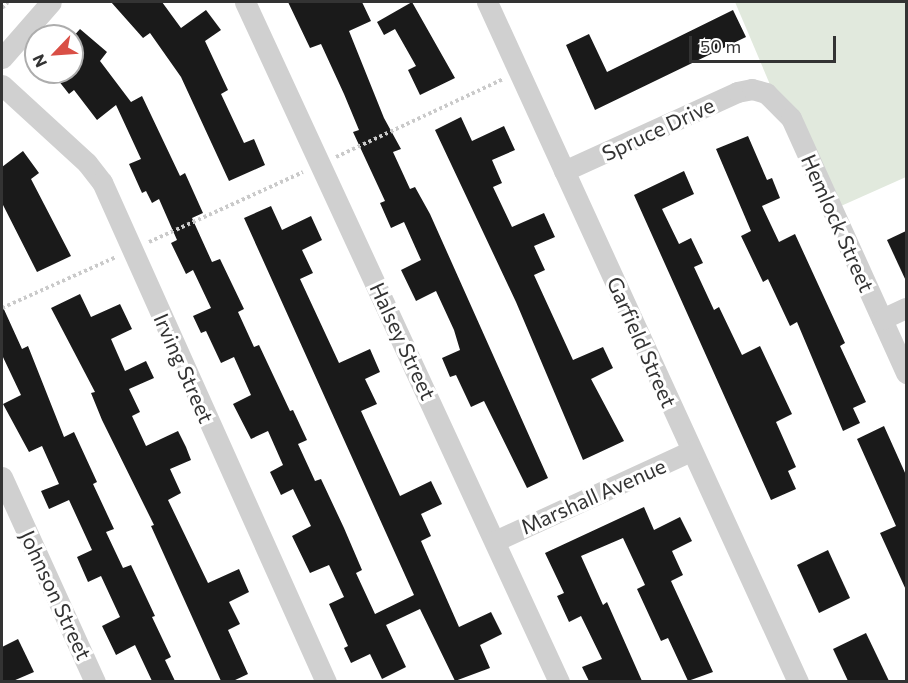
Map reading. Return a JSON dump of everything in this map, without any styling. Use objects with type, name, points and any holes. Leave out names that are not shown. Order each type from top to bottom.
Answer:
[{"type":"street","points":[[2,58],[51,2]]},
{"type":"street","name":"Halsey Street","points":[[245,2],[559,681]]},
{"type":"street","name":"Garfield Street","points":[[487,2],[798,681]]},
{"type":"street","name":"Irving Street","points":[[2,85],[87,163],[102,182],[326,681]]},
{"type":"street","name":"Spruce Drive","points":[[564,171],[736,93],[752,89]]},
{"type":"street","name":"Hemlock Street","points":[[752,89],[777,101],[791,118],[906,373]]},
{"type":"street","points":[[882,319],[906,308]]},
{"type":"street","name":"Marshall Avenue","points":[[495,541],[691,451]]},
{"type":"street","name":"Johnson Street","points":[[2,477],[96,681]]},
{"type":"path","points":[[2,8],[8,2]]},
{"type":"path","points":[[332,159],[503,78]]},
{"type":"path","points":[[143,244],[310,169]]},
{"type":"path","points":[[2,308],[116,257]]},
{"type":"shaded area","points":[[735,2],[906,2],[906,177],[832,210],[777,101]]},
{"type":"building","points":[[111,2],[162,2],[181,28],[206,10],[221,30],[205,41],[228,90],[221,94],[244,143],[254,139],[265,165],[229,181],[181,77],[150,33],[143,38]]},
{"type":"building","points":[[288,2],[362,2],[371,21],[349,31],[384,118],[401,149],[393,152],[410,189],[415,187],[430,214],[548,478],[527,488],[484,401],[471,407],[456,375],[450,377],[442,358],[460,350],[454,330],[436,291],[416,301],[401,270],[421,260],[404,222],[391,228],[380,203],[385,201],[353,132],[359,130],[344,94],[321,44],[310,48]]},
{"type":"building","points":[[412,2],[455,78],[420,95],[408,70],[416,66],[395,29],[384,35],[377,22]]},
{"type":"building","points":[[733,10],[746,37],[595,110],[566,45],[589,34],[607,72]]},
{"type":"building","points":[[84,32],[107,52],[100,61],[131,102],[142,96],[180,176],[185,173],[203,213],[192,218],[212,262],[220,259],[244,309],[238,312],[254,347],[259,345],[290,411],[293,410],[307,440],[298,444],[315,481],[321,479],[344,528],[362,570],[356,573],[375,614],[414,595],[244,218],[271,206],[282,230],[311,216],[322,240],[302,250],[313,273],[300,279],[339,363],[370,349],[380,372],[365,379],[377,404],[361,411],[400,496],[431,481],[442,504],[421,514],[431,536],[421,541],[459,627],[491,612],[502,634],[480,645],[490,668],[455,681],[420,609],[386,625],[406,667],[382,679],[370,654],[351,663],[344,648],[348,646],[329,604],[344,597],[329,565],[310,573],[292,536],[311,526],[293,489],[281,495],[270,472],[283,465],[268,431],[251,439],[233,404],[251,395],[234,357],[221,363],[206,331],[201,333],[193,316],[211,308],[193,270],[186,274],[171,243],[177,240],[159,199],[152,203],[146,191],[142,193],[129,164],[141,159],[116,105],[97,120],[74,90],[69,94],[61,84],[84,84]]},
{"type":"building","points":[[461,117],[472,141],[504,126],[515,150],[492,160],[502,183],[493,187],[512,227],[544,213],[555,237],[534,246],[545,270],[534,275],[573,360],[603,347],[613,368],[591,379],[624,441],[583,460],[516,302],[435,130]]},
{"type":"building","points":[[748,136],[767,180],[772,178],[780,198],[762,206],[779,242],[795,234],[845,343],[840,346],[866,402],[853,408],[860,423],[843,431],[797,322],[790,326],[768,279],[763,282],[741,236],[751,231],[716,149]]},
{"type":"building","points":[[23,151],[39,173],[31,179],[71,256],[37,272],[2,203],[2,167]]},
{"type":"building","points":[[684,171],[694,194],[662,209],[679,244],[691,238],[703,263],[694,267],[714,310],[719,307],[742,355],[760,346],[792,414],[776,422],[796,467],[788,471],[796,489],[771,500],[634,195]]},
{"type":"building","points":[[906,231],[906,281],[887,240]]},
{"type":"building","points":[[80,294],[91,317],[120,304],[132,329],[111,339],[125,371],[146,361],[154,378],[129,389],[140,412],[132,416],[146,446],[178,431],[186,447],[191,460],[170,469],[181,493],[168,500],[208,583],[239,569],[249,592],[229,602],[240,624],[228,630],[248,674],[233,681],[221,681],[151,526],[154,525],[102,420],[91,393],[95,392],[51,308]]},
{"type":"building","points":[[2,305],[22,349],[28,346],[64,437],[74,432],[97,482],[93,484],[114,529],[106,532],[123,568],[131,565],[155,616],[152,617],[171,657],[165,660],[175,681],[152,681],[135,645],[116,655],[102,626],[120,617],[101,576],[88,582],[77,557],[92,550],[69,500],[49,509],[41,491],[59,484],[42,446],[29,452],[3,404],[21,395],[2,355]]},
{"type":"building","points":[[884,426],[906,475],[906,590],[880,533],[896,526],[857,439]]},
{"type":"building","points":[[644,507],[654,530],[680,517],[692,541],[672,551],[683,575],[671,581],[713,672],[688,681],[668,638],[661,641],[637,589],[645,585],[623,538],[581,556],[603,605],[607,602],[642,681],[589,681],[582,667],[602,659],[581,616],[569,622],[557,596],[564,593],[545,553]]},
{"type":"building","points":[[828,550],[850,598],[819,613],[797,565]]},
{"type":"building","points":[[866,633],[889,681],[848,681],[833,649]]},
{"type":"building","points":[[18,639],[34,672],[13,681],[2,681],[2,647]]}]
